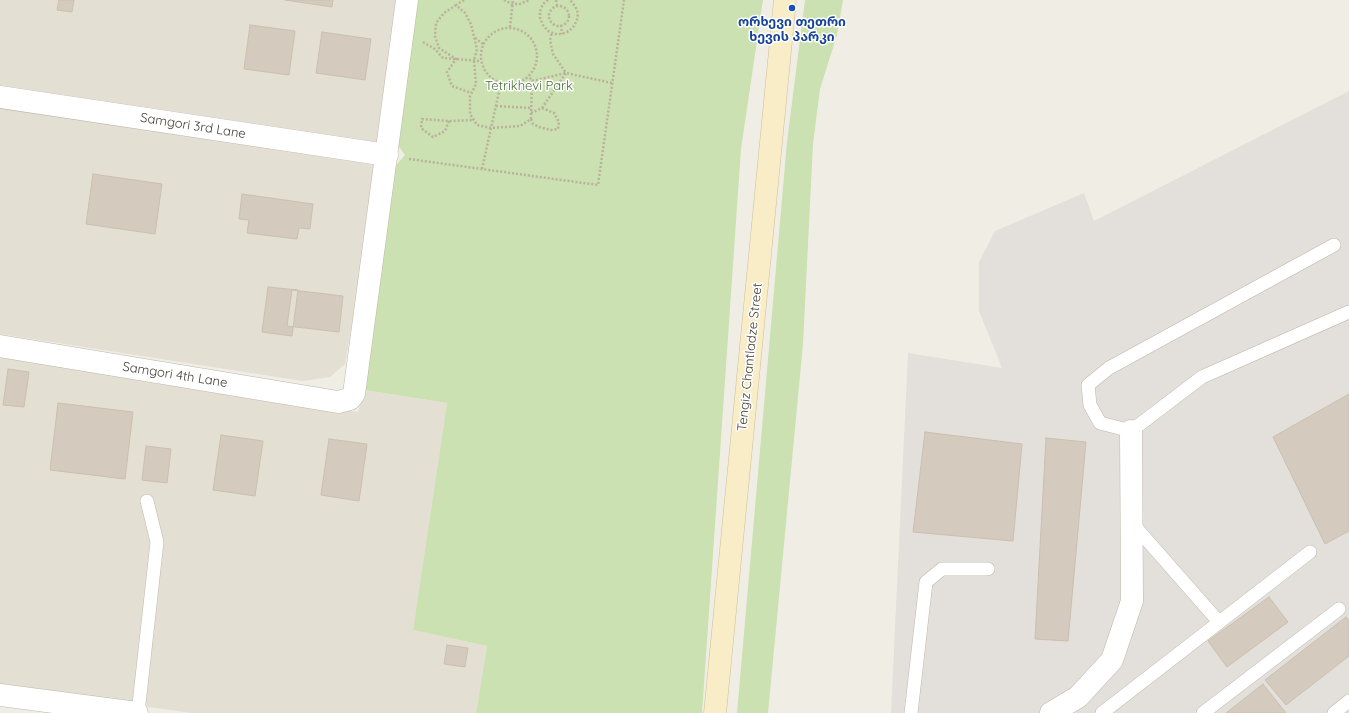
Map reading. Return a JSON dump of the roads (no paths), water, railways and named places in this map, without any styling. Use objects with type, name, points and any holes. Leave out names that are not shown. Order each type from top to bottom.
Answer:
[{"type":"street","points":[[387,156],[407,0]]},
{"type":"street","name":"Tengiz Chantladze Street","points":[[715,713],[785,0]]},
{"type":"street","name":"Samgori 3rd Lane","points":[[0,97],[387,156]]},
{"type":"street","name":"Samgori 4th Lane","points":[[0,346],[338,402],[350,400],[354,394],[387,156]]},
{"type":"street","points":[[1051,713],[1078,697],[1112,660],[1132,601],[1131,431]]},
{"type":"street","points":[[0,694],[137,713]]},
{"type":"lane","points":[[1334,245],[1109,368],[1088,385],[1090,405],[1100,423],[1131,431],[1202,377],[1349,312]]},
{"type":"lane","points":[[137,713],[158,542],[147,501]]},
{"type":"lane","points":[[1132,523],[1219,622]]},
{"type":"lane","points":[[1102,713],[1310,552]]},
{"type":"lane","points":[[910,713],[926,582],[942,569],[988,569]]},
{"type":"lane","points":[[1203,713],[1339,609]]},
{"type":"lane","points":[[1334,713],[1349,701]]},
{"type":"place","name":"ორხევი თეთრი ხევის პარკი","points":[[792,8]]},
{"type":"park label","name":"Tetrikhevi Park","points":[[529,86]]}]
